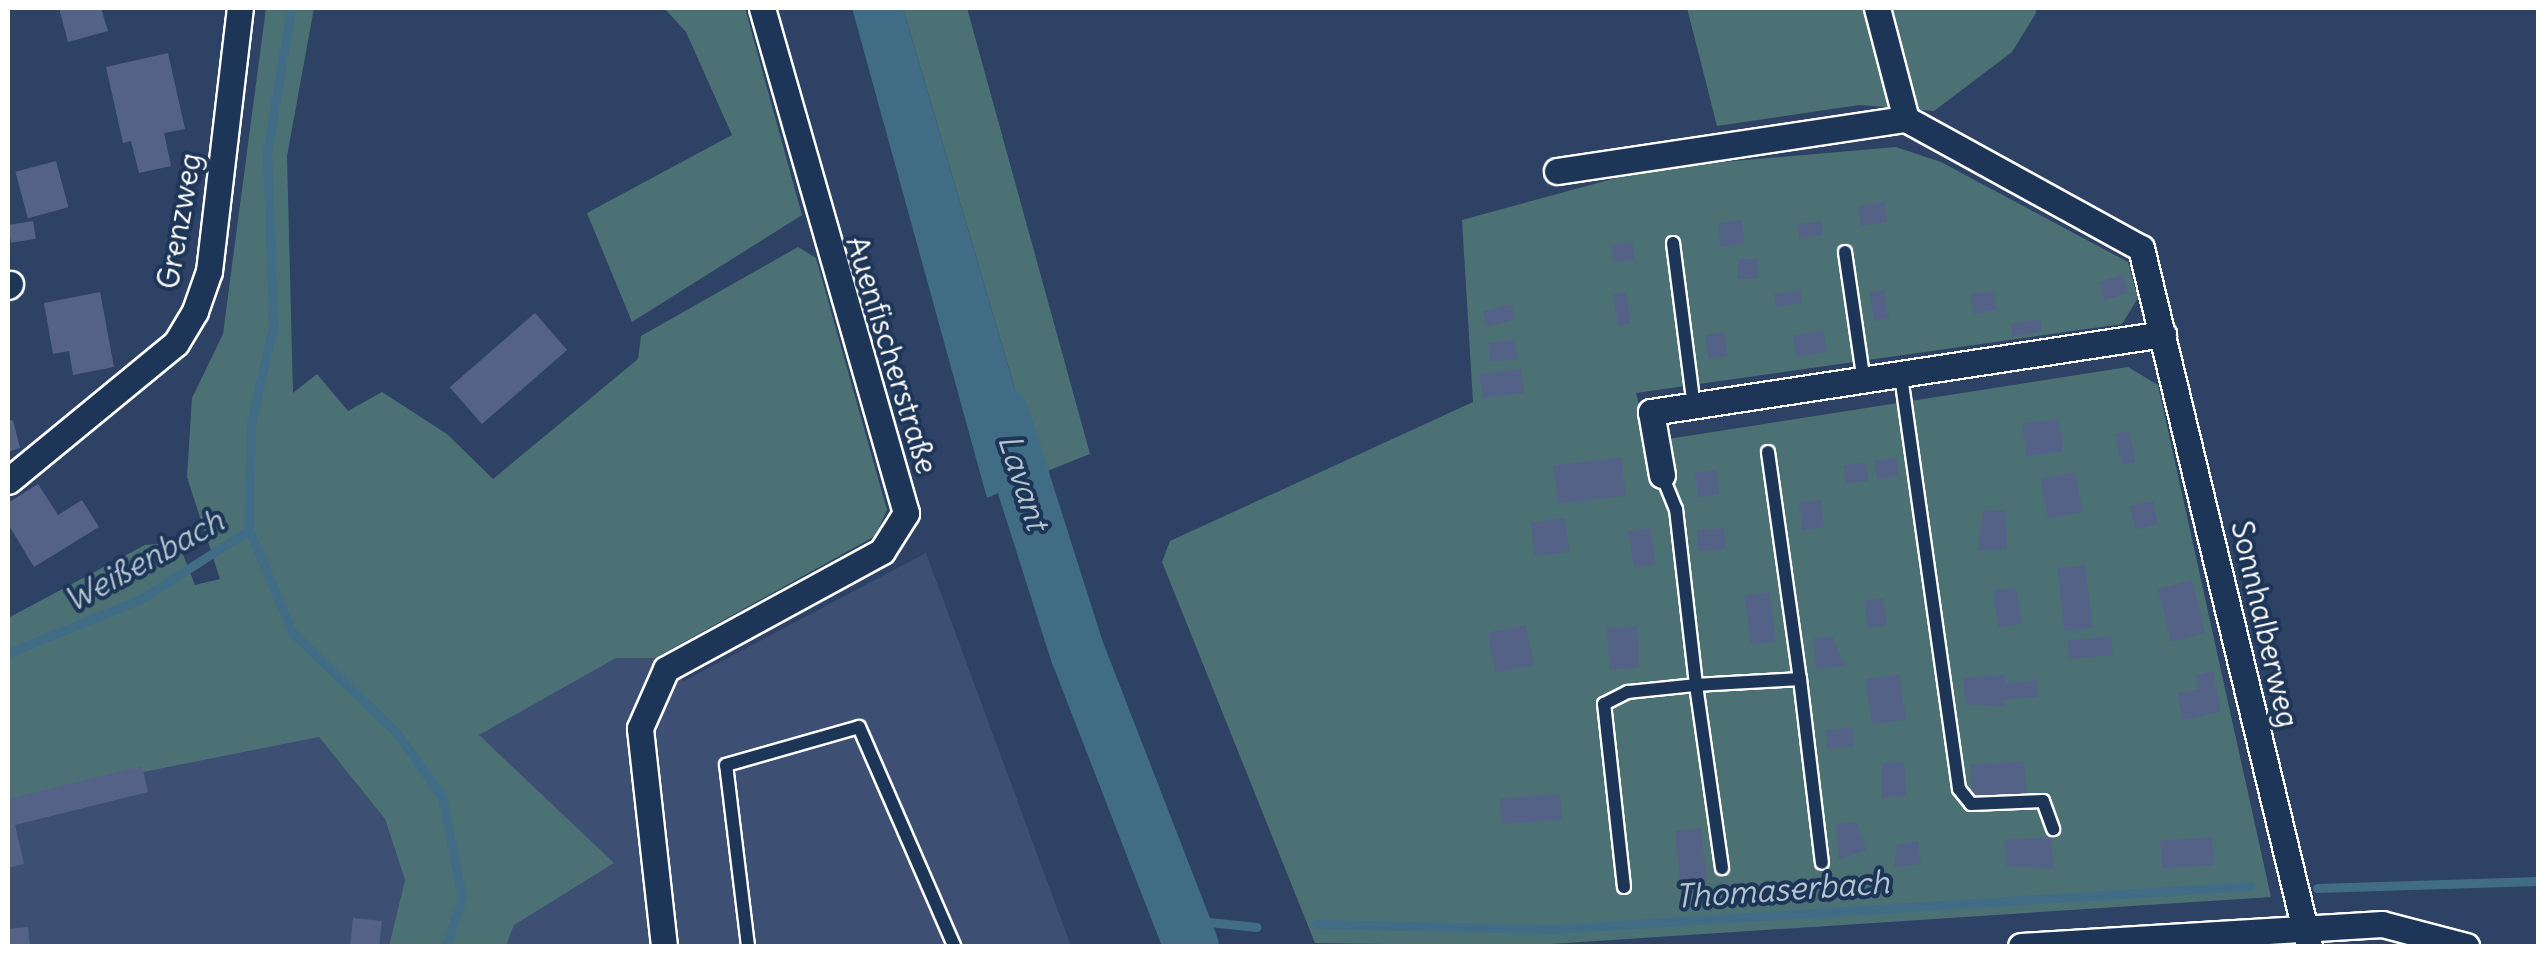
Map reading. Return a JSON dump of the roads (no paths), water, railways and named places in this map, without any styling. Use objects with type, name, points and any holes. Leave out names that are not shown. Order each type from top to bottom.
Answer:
[{"type":"street","name":"Grenzweg","points":[[8,482],[176,343],[195,311],[209,271],[240,8]]},
{"type":"street","name":"Auenfischerstraße","points":[[664,946],[640,728],[666,670],[882,551],[906,513],[762,8]]},
{"type":"street","points":[[1557,171],[1906,119],[1877,8]]},
{"type":"street","name":"Sonnhalberweg","points":[[1906,119],[2141,248],[2307,938]]},
{"type":"street","points":[[1662,475],[1652,412],[2162,334]]},
{"type":"street","points":[[2022,946],[2307,938],[2382,924],[2466,946]]},
{"type":"lane","points":[[1673,243],[1694,406]]},
{"type":"lane","points":[[1845,252],[1864,382]]},
{"type":"lane","points":[[1901,376],[1959,789],[1971,804],[2042,801],[2053,829]]},
{"type":"lane","points":[[1768,452],[1822,863]]},
{"type":"lane","points":[[1662,475],[1676,509],[1722,868]]},
{"type":"lane","points":[[1624,887],[1604,704],[1628,692],[1800,679]]},
{"type":"lane","points":[[748,946],[726,765],[858,727],[954,946]]},
{"type":"waterway","points":[[291,8],[267,152],[273,326],[251,424],[249,530],[292,632],[397,733],[442,797],[462,897],[446,946]]},
{"type":"waterway","name":"Lavant","points":[[1001,413],[1077,652],[1191,946]]},
{"type":"waterway","name":"Weißenbach","points":[[8,653],[141,599],[249,530]]},
{"type":"waterway","name":"Thomaserbach","points":[[2317,888],[2538,881]]},
{"type":"waterway","name":"Thomaserbach","points":[[1316,924],[1553,929],[2251,886]]},
{"type":"waterway","name":"Thomaserbach","points":[[1180,919],[1257,927]]}]
